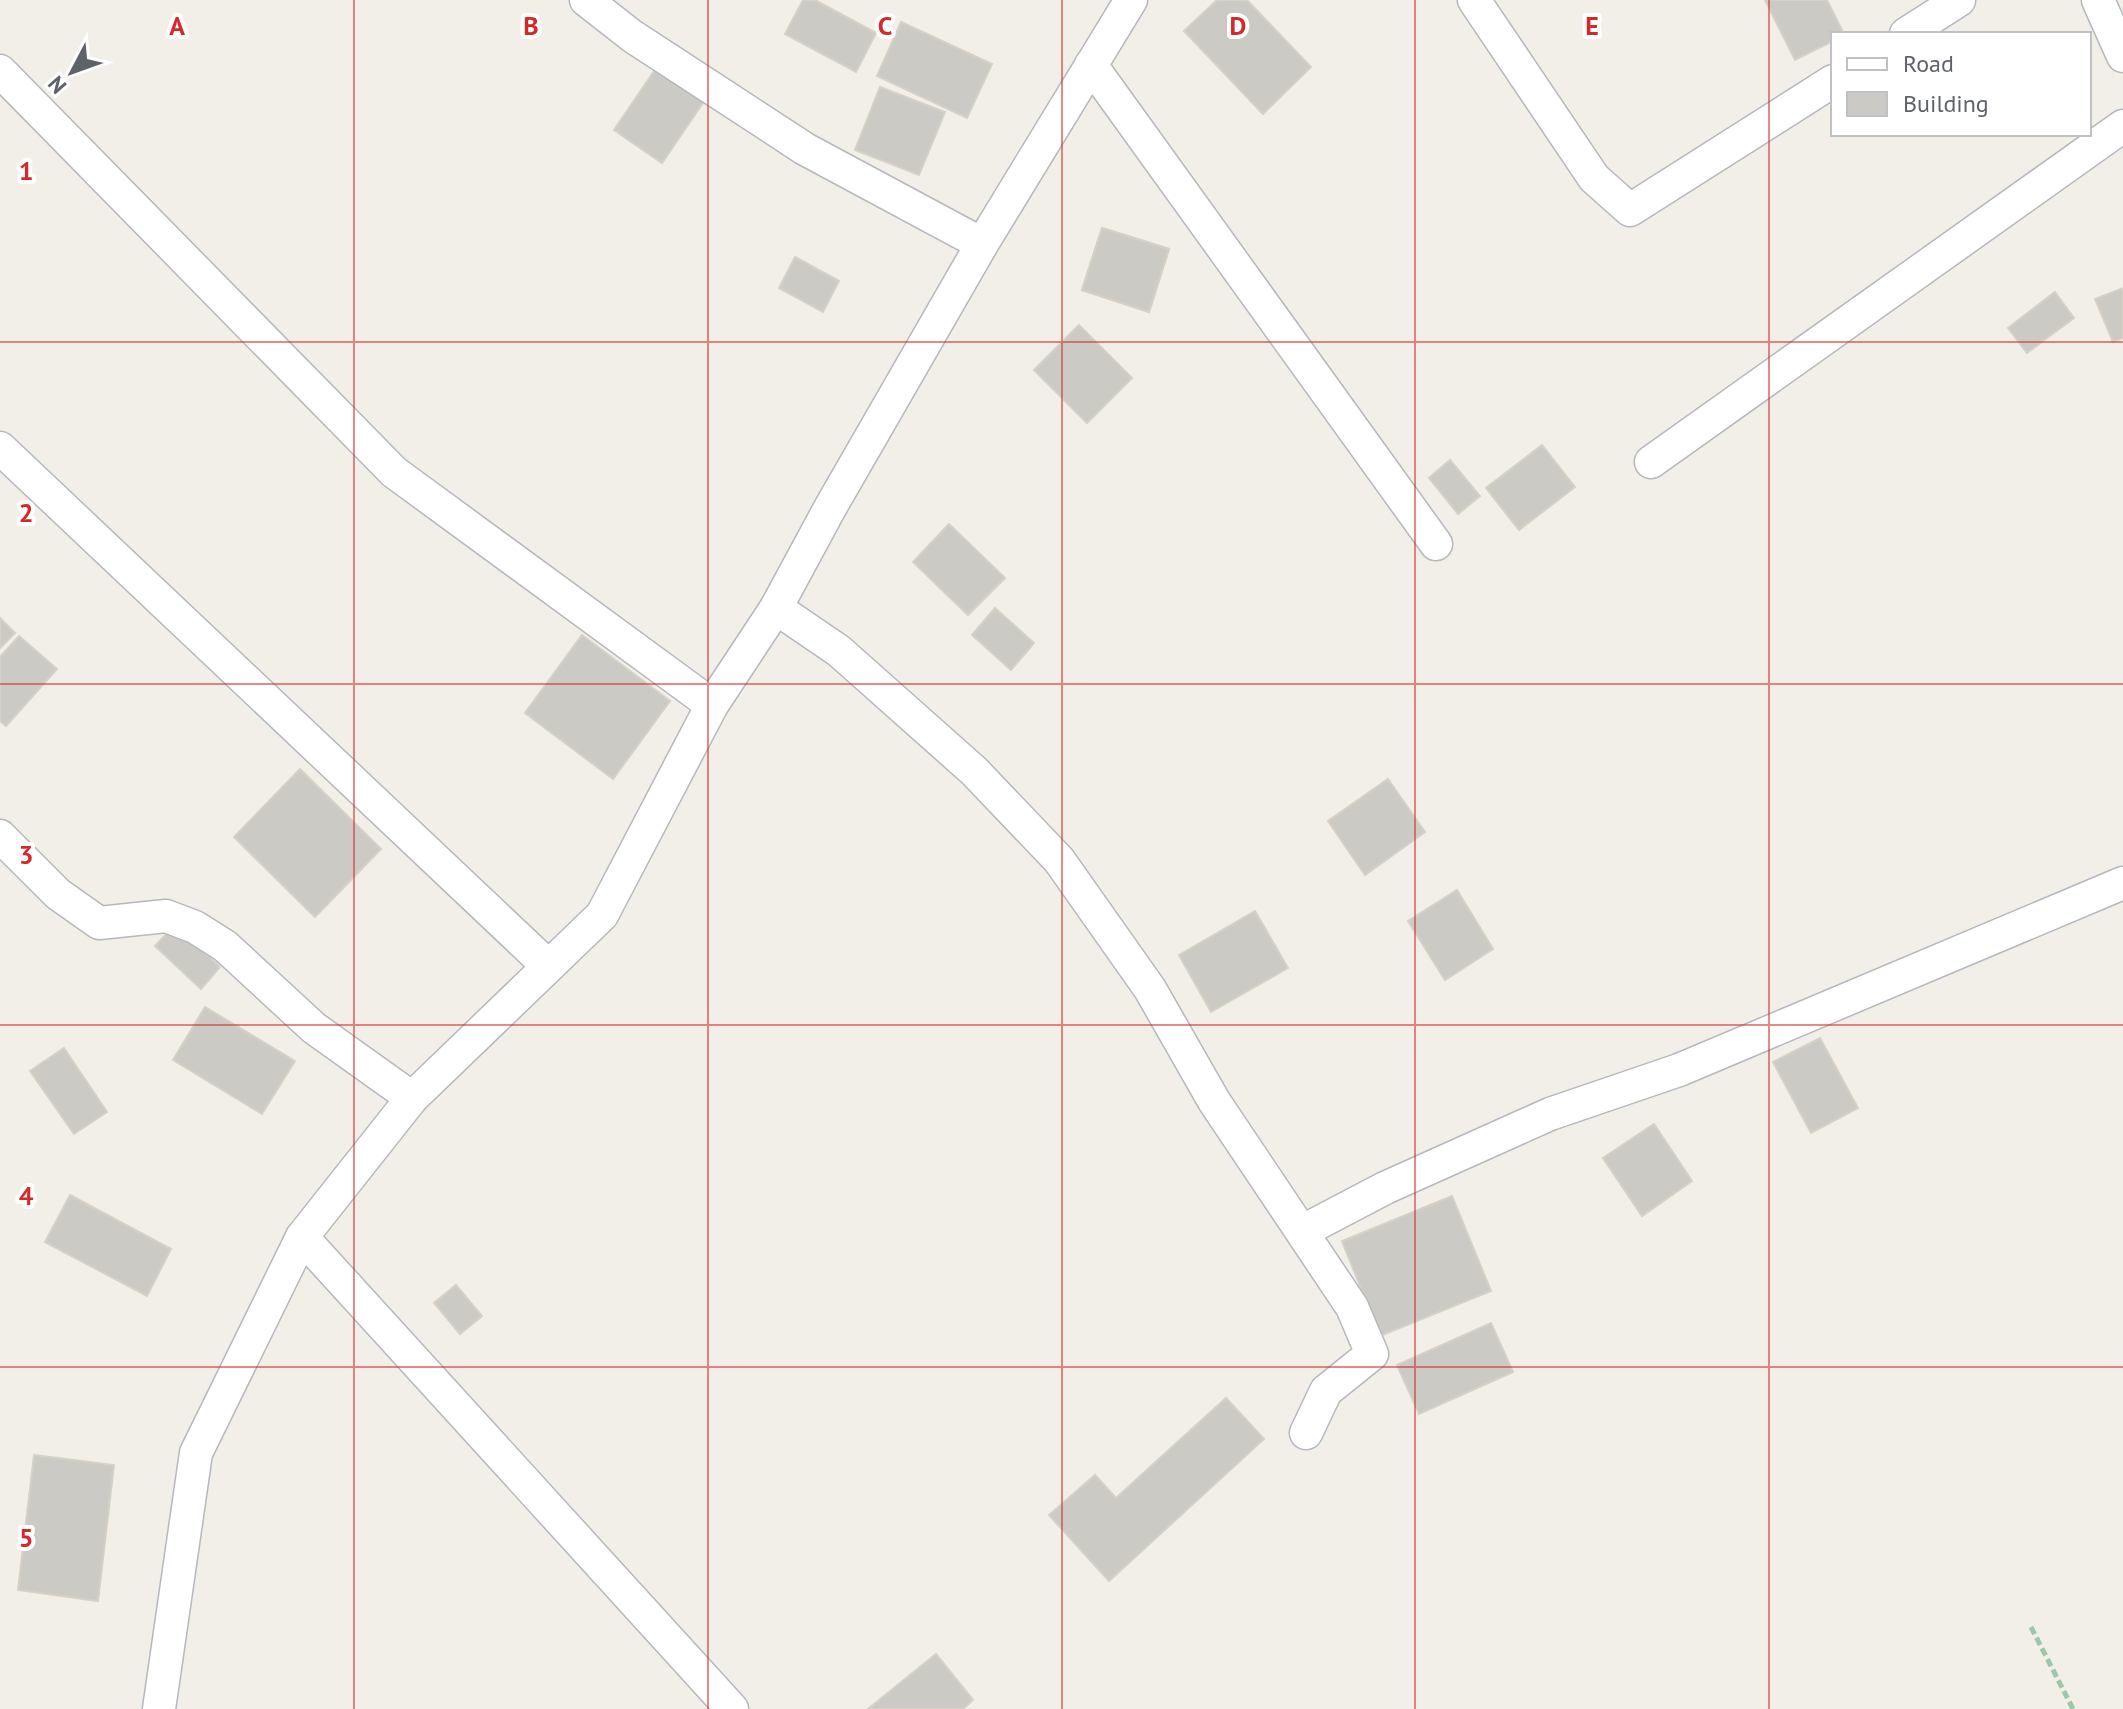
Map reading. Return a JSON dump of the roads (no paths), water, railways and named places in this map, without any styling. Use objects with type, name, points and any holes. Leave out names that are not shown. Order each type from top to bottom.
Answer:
[{"type":"street","points":[[586,0],[632,36],[805,149],[982,244]]},
{"type":"street","points":[[1474,0],[1594,178],[1630,210],[1831,82]]},
{"type":"street","points":[[1909,32],[1959,0]]},
{"type":"street","points":[[2098,0],[2123,56]]},
{"type":"street","points":[[159,1709],[196,1453],[302,1237],[412,1098],[602,915],[712,705],[776,608],[982,244],[1091,65],[1121,3]]},
{"type":"street","points":[[1091,65],[1436,544]]},
{"type":"street","points":[[0,71],[394,472],[712,705]]},
{"type":"street","points":[[1651,462],[2123,126]]},
{"type":"street","points":[[0,448],[548,966]]},
{"type":"street","points":[[776,608],[839,651],[951,751],[1059,860],[1150,989],[1214,1101],[1352,1307],[1372,1354],[1326,1391],[1306,1433]]},
{"type":"street","points":[[0,836],[58,894],[99,923],[166,916],[195,927],[225,946],[314,1028],[412,1098]]},
{"type":"street","points":[[1303,1231],[1385,1188],[1550,1114],[1679,1070],[2123,883]]},
{"type":"street","points":[[302,1237],[732,1709]]}]
